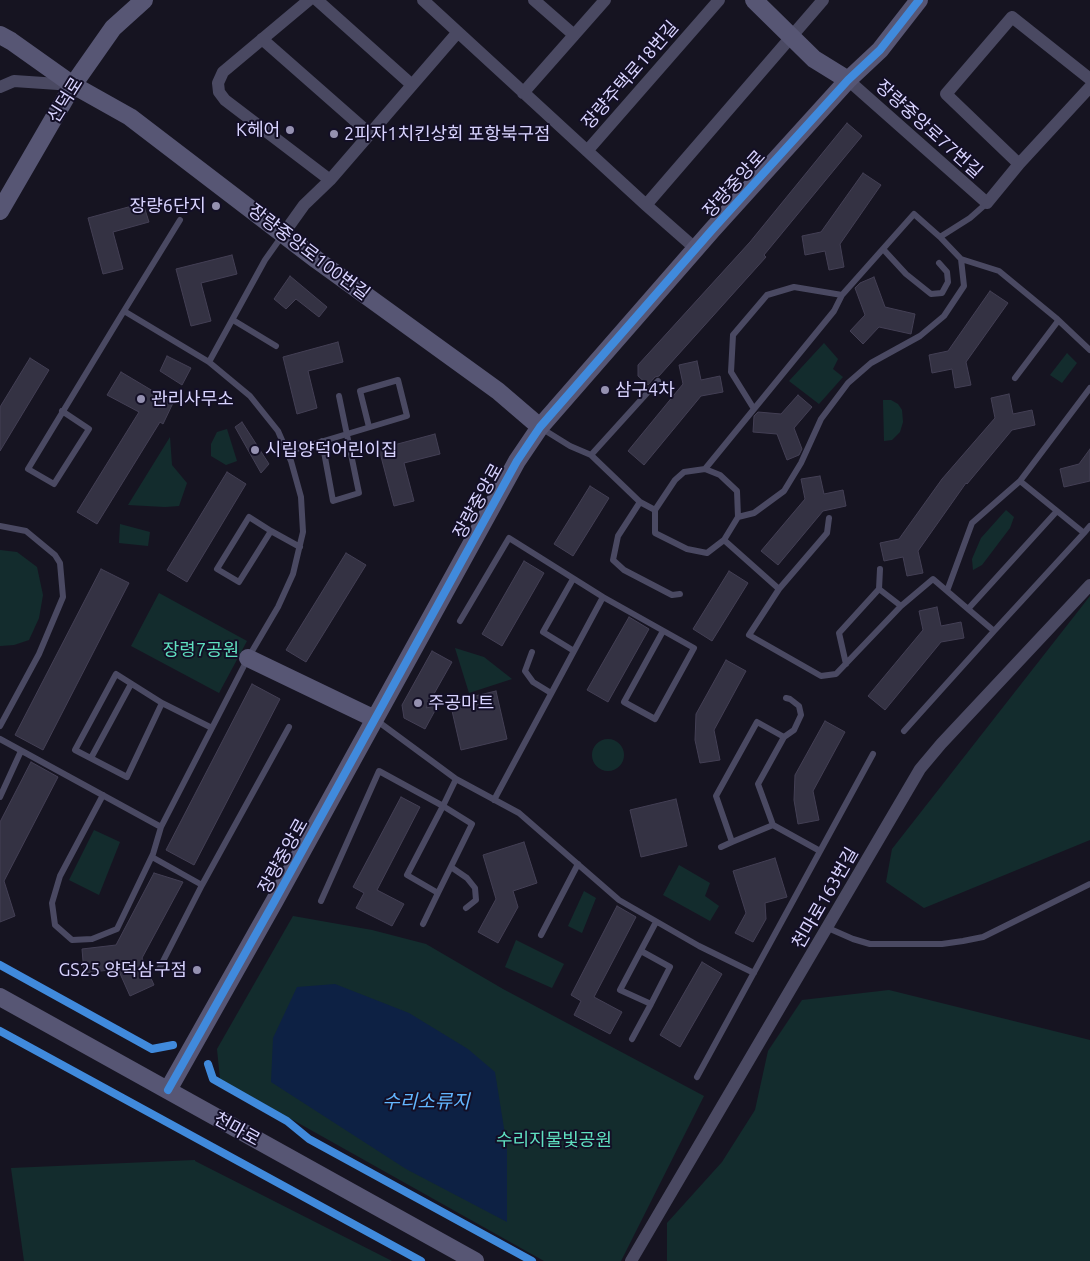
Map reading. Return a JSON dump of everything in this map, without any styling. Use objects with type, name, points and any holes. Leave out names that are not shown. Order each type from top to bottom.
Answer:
[{"type":"street","name":"신덕로","points":[[0,211],[74,85],[114,28],[144,0]]},
{"type":"street","points":[[309,0],[222,72],[218,83],[218,92],[225,100],[330,180]]},
{"type":"street","points":[[317,0],[412,85]]},
{"type":"street","points":[[423,0],[696,249]]},
{"type":"street","points":[[534,0],[574,35]]},
{"type":"street","points":[[523,92],[605,0]]},
{"type":"street","name":"장량주택로18번길","points":[[587,151],[719,0]]},
{"type":"street","points":[[754,0],[793,36],[814,59],[848,80]]},
{"type":"street","points":[[646,205],[823,0]]},
{"type":"street","name":"장량중앙로","points":[[168,1090],[517,461],[540,427],[848,80],[880,50],[919,0]]},
{"type":"street","points":[[1019,164],[946,94],[1012,17],[1090,79]]},
{"type":"street","points":[[284,233],[304,205],[330,180],[458,32]]},
{"type":"street","name":"장량중앙로100번길","points":[[0,35],[74,85],[130,117],[318,260],[498,391],[540,427]]},
{"type":"street","points":[[262,39],[370,134]]},
{"type":"street","name":"장량중앙로77번길","points":[[848,80],[987,204]]},
{"type":"street","points":[[0,86],[14,81],[74,85]]},
{"type":"street","points":[[987,204],[1019,164],[1090,87]]},
{"type":"street","name":"천마로163번길","points":[[631,1261],[920,769],[941,744],[1090,585]]},
{"type":"street","points":[[248,658],[375,719]]},
{"type":"street","name":"천마로","points":[[0,997],[475,1261]]},
{"type":"lane","points":[[940,237],[970,218],[987,204]]},
{"type":"lane","points":[[705,469],[834,311],[842,295],[914,214],[961,259],[999,271],[1058,320],[1090,350]]},
{"type":"lane","points":[[62,411],[89,429],[54,484],[28,468],[62,411],[180,220]]},
{"type":"lane","points":[[209,362],[265,260],[284,233]]},
{"type":"lane","points":[[883,249],[906,274],[931,294],[942,293],[948,282],[947,272],[938,263]]},
{"type":"lane","points":[[738,517],[754,513],[784,491],[801,463],[822,419],[848,383],[871,363],[920,336],[944,316],[964,286],[961,259]]},
{"type":"lane","points":[[754,409],[731,372],[733,335],[767,295],[794,287],[842,295]]},
{"type":"lane","points":[[103,795],[60,876],[52,903],[55,925],[72,940],[92,939],[117,929],[152,856],[161,827],[248,658],[282,599],[293,574],[303,532],[300,497],[287,452],[278,430],[250,396],[209,362],[124,311]]},
{"type":"lane","points":[[233,320],[276,346]]},
{"type":"lane","points":[[1015,378],[1058,320]]},
{"type":"lane","points":[[287,452],[407,416],[398,380],[360,391],[369,427]]},
{"type":"lane","points":[[590,455],[658,381]]},
{"type":"lane","points":[[947,591],[972,523],[1020,482],[1090,388]]},
{"type":"lane","points":[[322,442],[333,501],[358,493],[339,396]]},
{"type":"lane","points":[[540,427],[570,446],[590,455],[640,502],[656,510]]},
{"type":"lane","points":[[705,469],[720,476],[737,491],[738,517],[724,540],[706,553],[687,550],[655,533],[656,510],[665,495],[684,472],[705,469]]},
{"type":"lane","points":[[1020,482],[1084,532]]},
{"type":"lane","points":[[640,502],[618,536],[613,560],[624,570],[672,595],[680,594]]},
{"type":"lane","points":[[968,609],[1057,511]]},
{"type":"lane","points":[[271,531],[240,582],[217,569],[248,517],[300,547]]},
{"type":"lane","points":[[829,518],[827,533],[779,589],[749,635],[821,676],[836,674],[900,606],[933,579],[994,631]]},
{"type":"lane","points":[[0,526],[26,531],[55,555],[60,563],[63,597],[39,654],[0,726]]},
{"type":"lane","points":[[904,731],[1090,526]]},
{"type":"lane","points":[[460,621],[509,538],[603,597],[694,648],[655,719],[624,702],[663,631]]},
{"type":"lane","points":[[724,540],[779,589]]},
{"type":"lane","points":[[846,664],[839,634],[879,589],[880,569]]},
{"type":"lane","points":[[573,579],[543,632],[574,651]]},
{"type":"lane","points":[[879,589],[900,606]]},
{"type":"lane","points":[[494,800],[603,597]]},
{"type":"lane","points":[[532,652],[525,671],[533,682],[551,693]]},
{"type":"lane","points":[[162,703],[127,776],[75,750],[116,674],[162,703],[212,728]]},
{"type":"lane","points":[[91,758],[132,684]]},
{"type":"lane","points":[[786,698],[799,706],[802,715],[794,730],[784,737],[758,784],[773,825],[820,851]]},
{"type":"lane","points":[[375,719],[456,779],[519,813],[619,900],[656,922],[754,973]]},
{"type":"lane","points":[[732,842],[716,796],[757,722],[784,737]]},
{"type":"lane","points":[[160,969],[202,886],[289,727]]},
{"type":"lane","points":[[0,739],[161,827]]},
{"type":"lane","points":[[0,797],[21,751]]},
{"type":"lane","points":[[697,1077],[874,754]]},
{"type":"lane","points":[[321,901],[380,771],[472,824],[423,924]]},
{"type":"lane","points":[[438,893],[407,875],[456,779]]},
{"type":"lane","points":[[721,846],[773,825]]},
{"type":"lane","points":[[152,856],[202,886]]},
{"type":"lane","points":[[541,935],[578,864]]},
{"type":"lane","points":[[451,867],[467,878],[475,888],[476,900],[466,908]]},
{"type":"lane","points":[[828,928],[870,944],[942,944],[963,941],[983,936],[1090,884]]},
{"type":"lane","points":[[651,1004],[620,990],[656,922]]},
{"type":"lane","points":[[632,1039],[670,967],[641,951]]},
{"type":"green space","points":[[824,343],[838,359],[833,369],[843,377],[819,404],[789,381]]},
{"type":"green space","points":[[1067,353],[1077,363],[1062,383],[1050,375]]},
{"type":"green space","points":[[883,400],[891,400],[898,404],[902,410],[903,422],[900,432],[892,440],[884,441]]},
{"type":"green space","points":[[227,429],[237,461],[226,465],[211,456],[211,444],[217,432]]},
{"type":"green space","points":[[170,437],[172,465],[187,483],[179,506],[128,505]]},
{"type":"green space","points":[[1006,510],[1014,517],[1010,528],[982,565],[973,570],[972,559],[981,538]]},
{"type":"green space","points":[[120,524],[150,532],[148,546],[119,543]]},
{"type":"green space","points":[[0,550],[17,552],[37,567],[43,595],[39,618],[29,640],[14,645],[0,646]]},
{"type":"green space","name":"장령7공원","points":[[159,593],[247,641],[219,693],[131,646]]},
{"type":"green space","points":[[1090,596],[1090,840],[924,908],[886,882],[892,849]]},
{"type":"green space","points":[[455,648],[484,657],[512,679],[469,693]]},
{"type":"green space","points":[[608,739],[614,740],[619,744],[623,749],[623,761],[619,766],[614,770],[608,771],[602,770],[597,766],[593,761],[592,755],[593,749],[597,744],[602,740]]},
{"type":"green space","points":[[94,830],[120,842],[99,895],[69,880]]},
{"type":"green space","points":[[679,865],[710,883],[705,896],[719,906],[710,921],[663,895]]},
{"type":"green space","points":[[584,891],[596,898],[582,933],[568,926]]},
{"type":"green space","name":"수리지물빛공원","points":[[293,916],[372,930],[426,944],[503,989],[704,1096],[621,1261],[544,1261],[220,1079],[217,1049]]},
{"type":"green space","points":[[516,940],[564,964],[552,988],[505,967]]},
{"type":"green space","points":[[889,990],[1090,1040],[1090,1261],[667,1261],[667,1223],[722,1162],[755,1110],[768,1051],[802,1000]]},
{"type":"green space","points":[[195,1160],[392,1261],[24,1261],[11,1168]]},
{"type":"water","name":"수리소류지","points":[[335,984],[409,1013],[468,1049],[495,1072],[507,1147],[507,1222],[406,1169],[271,1082],[273,1038],[297,987]]},
{"type":"building","points":[[847,123],[862,136],[764,255],[766,257],[659,376],[655,377],[648,385],[638,376],[638,365],[750,242]]},
{"type":"building","points":[[863,173],[881,185],[840,244],[844,267],[829,270],[825,251],[805,255],[802,236],[821,232]]},
{"type":"building","points":[[143,203],[149,222],[113,232],[123,269],[103,274],[88,218]]},
{"type":"building","points":[[232,255],[237,274],[201,283],[211,321],[191,326],[176,269]]},
{"type":"building","points":[[290,276],[327,307],[319,317],[296,299],[286,309],[274,299]]},
{"type":"building","points":[[874,277],[885,307],[915,314],[911,334],[879,327],[863,344],[850,331],[865,315],[855,288],[860,283]]},
{"type":"building","points":[[990,291],[1008,303],[966,362],[971,385],[955,388],[952,369],[932,373],[929,355],[948,351]]},
{"type":"building","points":[[338,342],[343,362],[308,371],[317,408],[297,414],[283,357]]},
{"type":"building","points":[[167,356],[191,368],[182,385],[160,371]]},
{"type":"building","points":[[30,358],[49,370],[0,451],[0,407]]},
{"type":"building","points":[[697,361],[701,380],[720,376],[723,392],[701,396],[644,465],[628,451],[683,384],[679,365]]},
{"type":"building","points":[[121,372],[173,403],[163,424],[160,422],[97,524],[77,512],[139,412],[107,395]]},
{"type":"building","points":[[1009,394],[1013,414],[1032,410],[1035,425],[1012,430],[966,483],[918,551],[923,573],[907,576],[903,557],[884,561],[880,543],[899,539],[942,479],[995,418],[991,398]]},
{"type":"building","points":[[798,395],[812,407],[794,428],[802,449],[799,455],[787,460],[777,434],[753,432],[754,416],[758,412],[781,414]]},
{"type":"building","name":"시립양덕어린이집","points":[[242,422],[269,464],[261,473],[235,427]]},
{"type":"building","points":[[435,434],[440,454],[404,463],[414,501],[394,506],[379,449]]},
{"type":"building","points":[[1090,449],[1090,481],[1064,487],[1060,469],[1079,464]]},
{"type":"building","points":[[227,472],[246,484],[187,582],[167,570]]},
{"type":"building","points":[[820,476],[824,494],[843,490],[846,506],[823,511],[778,565],[761,551],[805,499],[801,479]]},
{"type":"building","points":[[590,486],[609,498],[573,556],[554,544]]},
{"type":"building","points":[[346,553],[366,565],[306,662],[286,650]]},
{"type":"building","points":[[524,561],[544,573],[502,646],[482,634]]},
{"type":"building","points":[[101,569],[129,583],[43,750],[15,735]]},
{"type":"building","points":[[729,571],[748,583],[712,641],[693,629]]},
{"type":"building","points":[[937,607],[941,626],[961,622],[964,638],[941,642],[885,710],[868,696],[923,630],[919,611]]},
{"type":"building","points":[[629,617],[649,629],[608,702],[587,690]]},
{"type":"building","points":[[432,651],[452,662],[426,708],[438,705],[425,729],[404,718],[402,705]]},
{"type":"building","points":[[726,660],[746,671],[714,730],[720,760],[700,763],[695,740],[696,714]]},
{"type":"building","points":[[252,684],[280,699],[194,865],[166,850]]},
{"type":"building","points":[[496,691],[507,739],[461,750],[450,702]]},
{"type":"building","points":[[825,721],[845,732],[813,791],[819,820],[798,824],[794,800],[795,775]]},
{"type":"building","points":[[31,762],[58,777],[4,881],[15,916],[0,922],[0,822]]},
{"type":"building","points":[[401,797],[420,807],[377,890],[404,904],[392,926],[356,908],[364,893],[353,887]]},
{"type":"building","points":[[676,799],[687,846],[641,857],[630,810]]},
{"type":"building","points":[[524,842],[537,883],[513,891],[518,907],[498,943],[478,932],[496,899],[483,855]]},
{"type":"building","points":[[775,858],[787,897],[765,903],[766,919],[753,942],[735,933],[746,913],[733,871]]},
{"type":"building","points":[[154,873],[183,882],[142,958],[154,985],[130,996],[118,969],[84,973],[82,949],[116,945]]},
{"type":"building","points":[[617,906],[636,917],[594,997],[622,1012],[610,1034],[574,1015],[581,1001],[571,995]]},
{"type":"building","points":[[702,962],[722,974],[680,1047],[660,1035]]},
{"type":"cycle path","points":[[168,1090],[517,461],[540,427],[712,230],[848,80],[880,50],[919,0]]},
{"type":"cycle path","points":[[0,965],[152,1049],[173,1045]]},
{"type":"cycle path","points":[[0,1031],[421,1261]]},
{"type":"cycle path","points":[[208,1064],[213,1079],[287,1121],[309,1139],[532,1261]]},
{"type":"place","name":"K헤어","points":[[290,130]]},
{"type":"place","name":"2피자1치킨상회 포항북구점","points":[[334,134]]},
{"type":"place","name":"장량6단지","points":[[216,206]]},
{"type":"place","name":"삼구4차","points":[[605,390]]},
{"type":"place","name":"관리사무소","points":[[141,399]]},
{"type":"place","name":"시립양덕어린이집","points":[[255,450]]},
{"type":"place","name":"주공마트","points":[[418,703]]},
{"type":"place","name":"GS25 양덕삼구점","points":[[197,970]]}]
